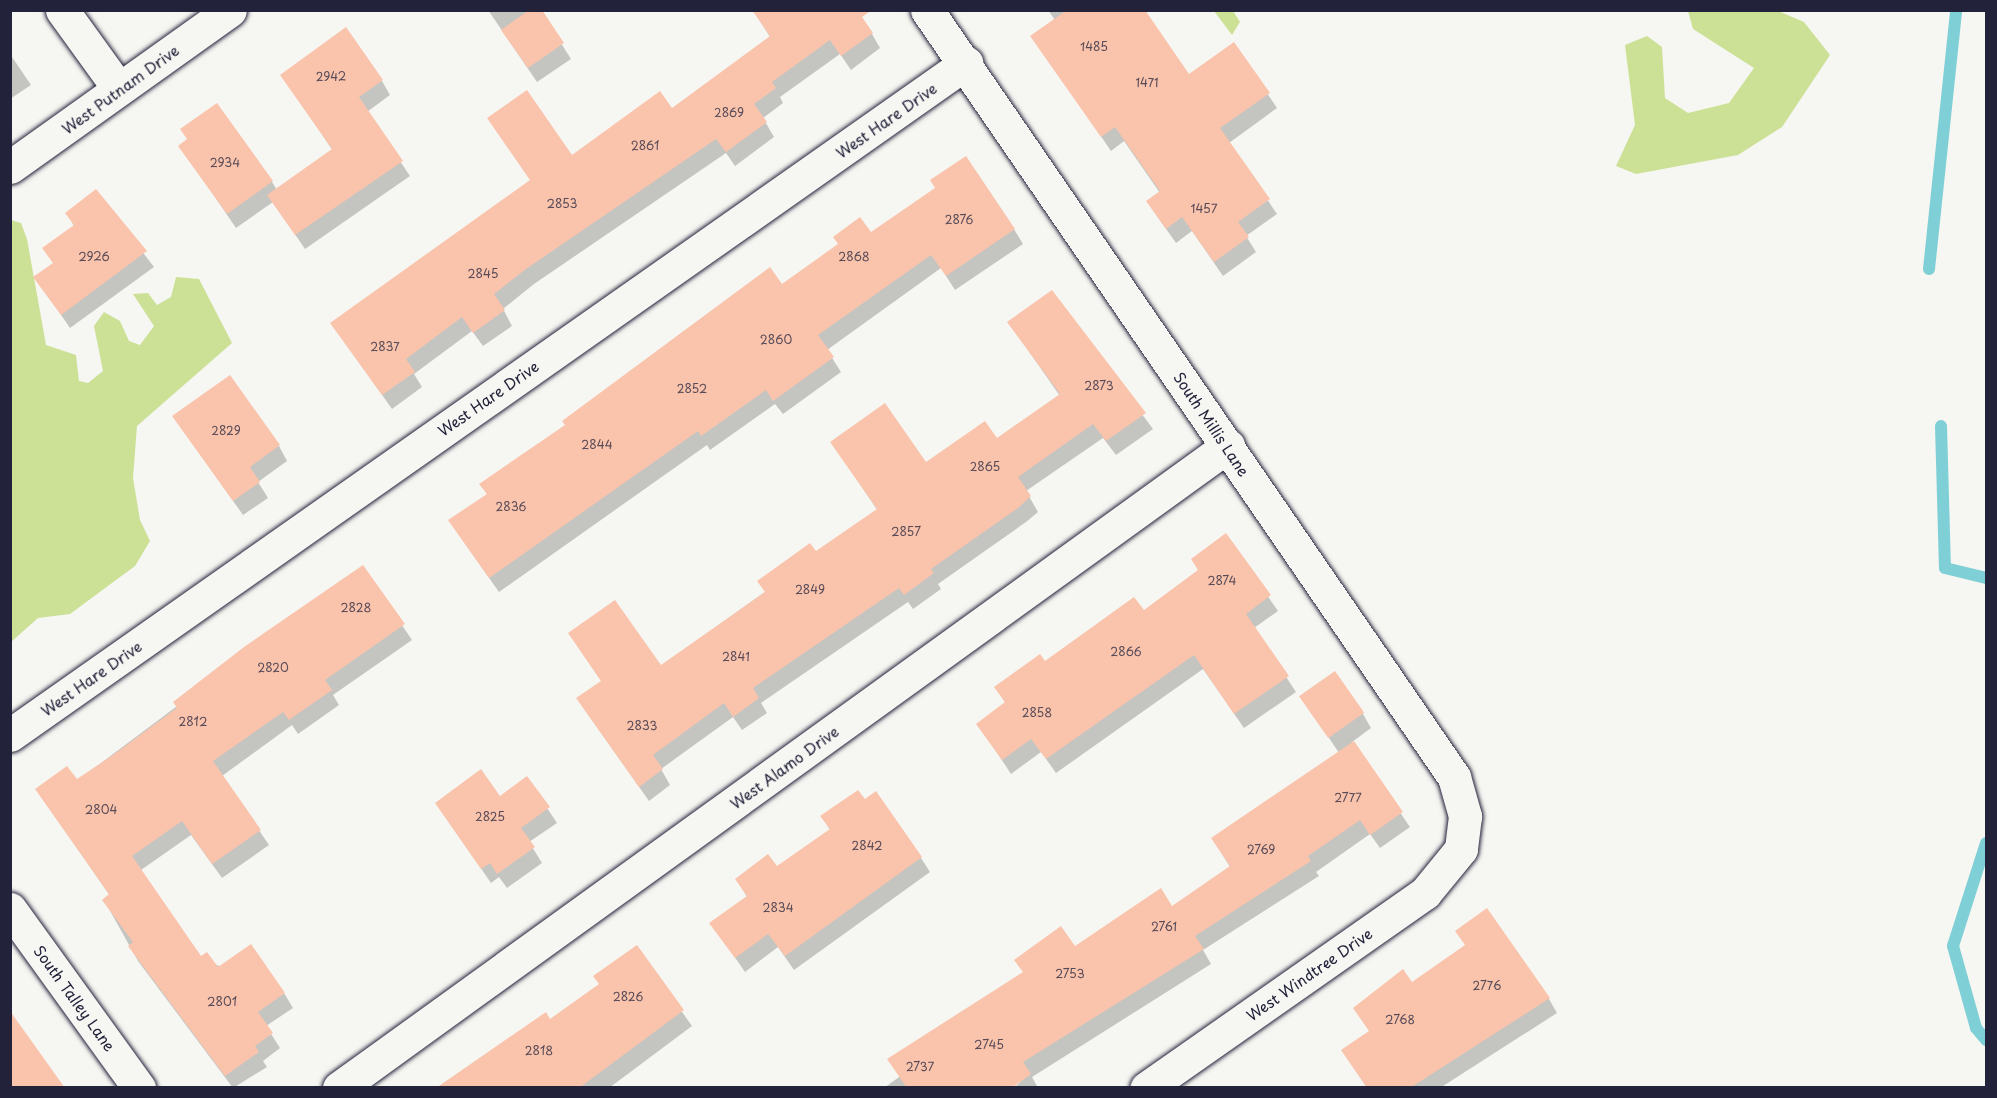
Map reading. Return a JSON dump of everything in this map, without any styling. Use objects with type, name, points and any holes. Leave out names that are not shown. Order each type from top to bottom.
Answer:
[{"type":"street","points":[[62,10],[119,89]]},
{"type":"street","name":"West Putnam Drive","points":[[10,167],[230,10]]},
{"type":"street","name":"South Millis Lane","points":[[927,10],[966,63],[1454,777],[1465,816],[1461,849]]},
{"type":"street","name":"West Hare Drive","points":[[10,735],[966,63]]},
{"type":"street","name":"West Alamo Drive","points":[[339,1088],[1228,446]]},
{"type":"street","name":"West Windtree Drive","points":[[1146,1088],[1425,893],[1461,849]]},
{"type":"street","name":"South Talley Lane","points":[[10,909],[139,1088]]},
{"type":"green space","points":[[1214,11],[1233,11],[1240,22],[1232,35]]},
{"type":"green space","points":[[1688,11],[1778,11],[1804,22],[1830,55],[1782,127],[1738,155],[1636,174],[1616,166],[1635,125],[1625,45],[1647,36],[1662,47],[1665,98],[1688,113],[1729,103],[1754,68],[1693,29]]},
{"type":"green space","points":[[11,220],[21,223],[27,239],[46,345],[76,355],[79,381],[88,383],[103,371],[94,326],[104,312],[120,321],[129,341],[140,345],[154,326],[133,294],[148,293],[157,305],[171,297],[176,277],[199,279],[232,343],[137,426],[133,478],[140,520],[150,541],[135,566],[70,614],[38,618],[11,642]]},
{"type":"building","points":[[529,10],[542,10],[564,43],[528,68],[501,30]]},
{"type":"building","points":[[752,10],[872,10],[862,17],[873,33],[841,56],[830,40],[772,82],[776,88],[754,104],[767,122],[726,152],[716,139],[526,269],[494,294],[505,310],[473,333],[462,317],[406,359],[415,372],[382,395],[330,323],[530,180],[487,118],[527,90],[572,155],[660,91],[672,108],[770,36]]},
{"type":"building","points":[[1067,10],[1145,10],[1189,74],[1234,42],[1270,93],[1220,128],[1270,199],[1238,222],[1249,237],[1214,262],[1182,217],[1166,229],[1146,201],[1160,191],[1115,127],[1101,137],[1030,36]]},
{"type":"building","points":[[346,27],[383,80],[359,97],[403,161],[295,235],[267,195],[332,149],[280,75]]},
{"type":"building","points":[[217,103],[273,181],[227,214],[178,146],[187,139],[180,129]]},
{"type":"building","points":[[966,156],[1015,229],[946,276],[931,255],[818,335],[834,357],[773,401],[766,390],[701,436],[698,431],[489,578],[448,520],[487,494],[479,484],[565,425],[562,421],[770,267],[782,284],[838,244],[833,237],[860,217],[871,232],[935,188],[930,180]]},
{"type":"building","points":[[96,189],[147,251],[61,315],[33,277],[53,263],[42,248],[74,225],[65,213]]},
{"type":"building","points":[[1052,290],[1146,413],[1106,441],[1093,424],[1018,477],[1031,496],[1018,508],[931,569],[934,573],[904,595],[899,588],[753,688],[759,698],[733,717],[724,703],[653,755],[663,769],[639,787],[576,698],[601,681],[568,633],[615,600],[661,665],[765,592],[757,581],[810,543],[816,551],[877,509],[830,442],[885,403],[926,462],[985,421],[997,438],[1060,394],[1007,322]]},
{"type":"building","points":[[230,375],[280,445],[250,467],[260,482],[233,501],[172,416]]},
{"type":"building","points":[[1226,533],[1271,595],[1246,614],[1289,676],[1234,714],[1194,655],[1046,759],[1031,739],[1002,760],[976,724],[1005,702],[994,687],[1040,654],[1045,661],[1134,597],[1144,610],[1198,570],[1191,559]]},
{"type":"building","points":[[363,565],[405,624],[325,680],[332,690],[289,720],[283,712],[213,761],[261,830],[212,864],[182,821],[132,856],[201,956],[207,952],[218,967],[251,944],[285,993],[258,1012],[273,1033],[255,1046],[259,1052],[225,1076],[128,946],[133,942],[102,900],[109,894],[35,789],[67,766],[77,779],[113,755],[177,708],[173,702],[244,647]]},
{"type":"building","points":[[1335,671],[1364,713],[1328,738],[1299,696]]},
{"type":"building","points":[[1354,741],[1403,812],[1370,835],[1360,820],[1308,856],[1311,861],[1195,936],[1204,949],[1023,1062],[1031,1074],[1012,1088],[907,1088],[887,1059],[1023,972],[1014,960],[1061,926],[1075,946],[1161,888],[1172,906],[1230,866],[1211,838]]},
{"type":"building","points":[[481,769],[500,796],[527,776],[550,807],[521,828],[535,847],[497,874],[490,863],[481,869],[435,803]]},
{"type":"building","points":[[858,790],[865,799],[876,791],[922,857],[785,956],[768,934],[735,958],[709,923],[747,896],[735,879],[768,854],[777,866],[830,829],[820,816]]},
{"type":"building","points":[[1487,908],[1550,998],[1410,1088],[1367,1088],[1341,1050],[1369,1031],[1353,1008],[1403,969],[1412,982],[1465,945],[1455,931]]},
{"type":"building","points":[[637,945],[684,1010],[579,1088],[436,1088],[546,1012],[550,1019],[599,984],[593,976]]},
{"type":"building","points":[[10,1011],[65,1088],[10,1088]]},
{"type":"waterway","points":[[1929,269],[1956,10]]},
{"type":"waterway","points":[[1941,426],[1945,568],[1986,578]]},
{"type":"waterway","points":[[1986,843],[1953,946],[1976,1028],[1986,1040]]}]
